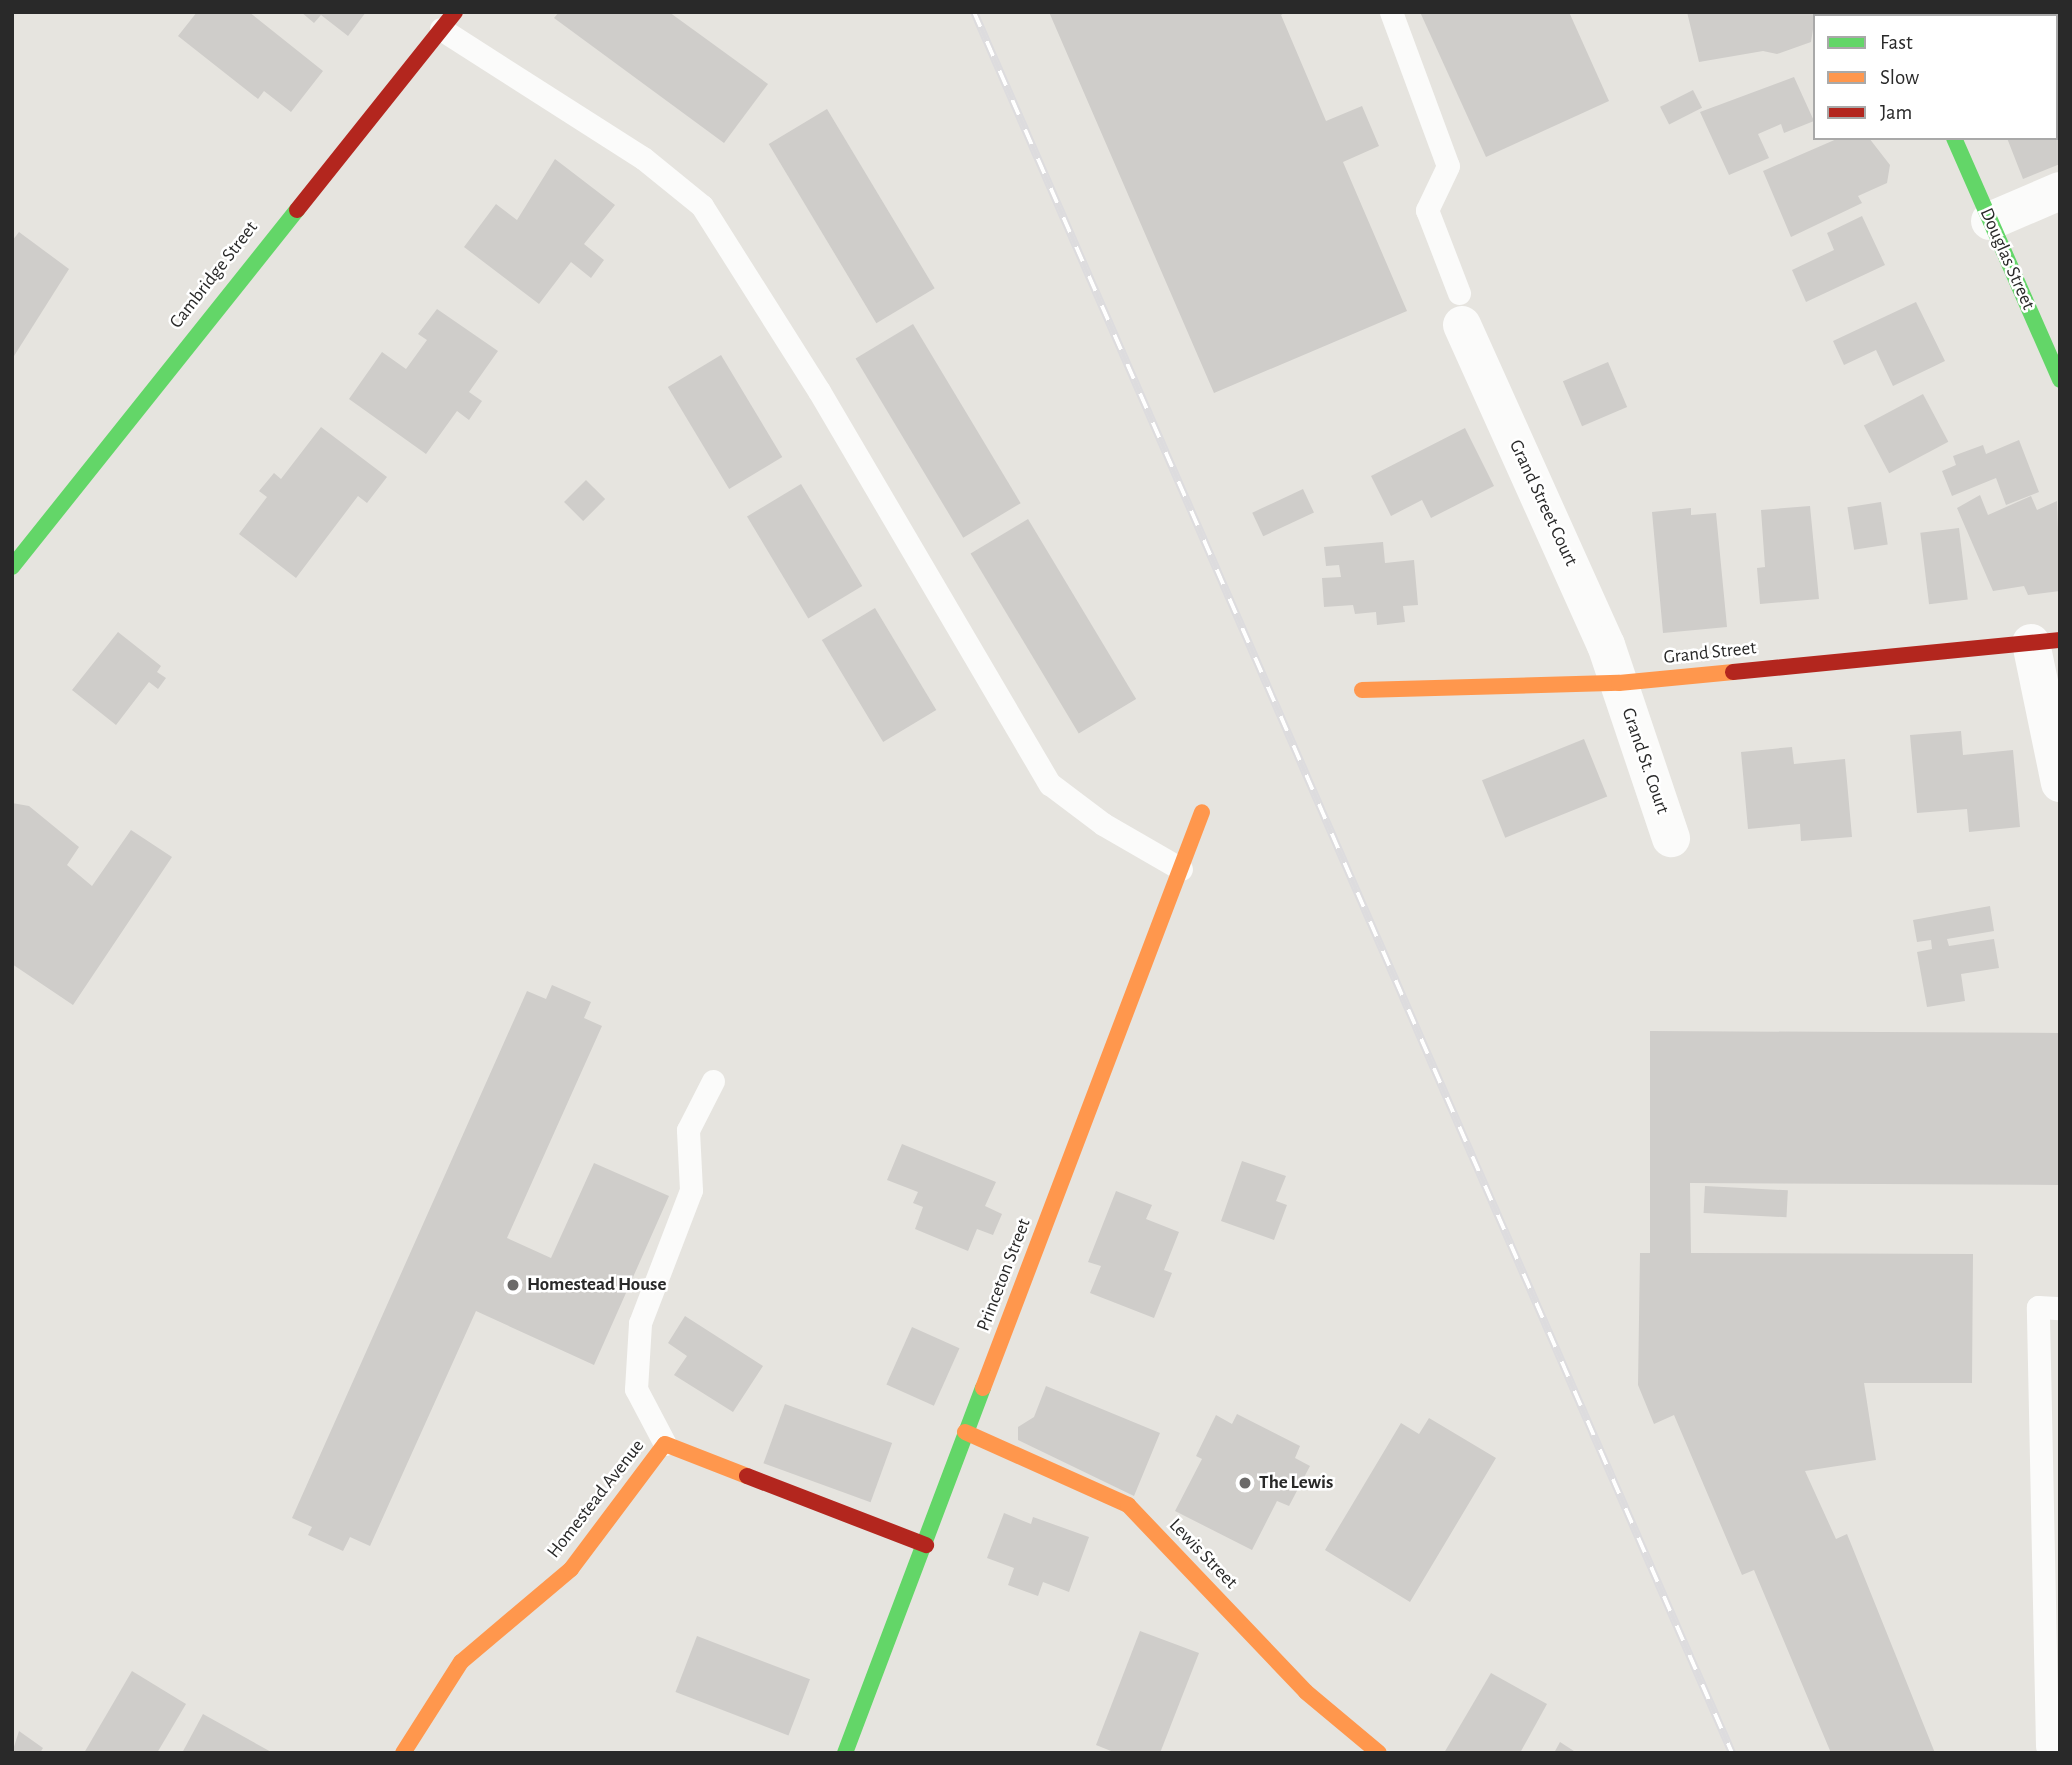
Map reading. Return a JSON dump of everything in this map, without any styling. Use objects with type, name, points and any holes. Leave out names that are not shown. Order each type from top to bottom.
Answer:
[{"type":"street","name":"Cambridge Street","points":[[12,568],[448,20]]},
{"type":"street","name":"Douglas Street","points":[[1955,140],[2060,380]]},
{"type":"street","points":[[1990,221],[2060,191]]},
{"type":"street","name":"Grand Street Court","points":[[1461,309],[1582,586],[1619,683]]},
{"type":"street","points":[[2046,641],[2060,783]]},
{"type":"street","name":"Grand Street","points":[[1362,690],[1619,683],[2046,641]]},
{"type":"street","name":"Grand St. Court","points":[[1619,683],[1671,838]]},
{"type":"street","name":"Princeton Street","points":[[845,1753],[1202,812]]},
{"type":"street","name":"Lewis Street","points":[[965,1432],[1128,1505],[1306,1692],[1379,1753]]},
{"type":"street","name":"Homestead Avenue","points":[[403,1753],[461,1662],[570,1569],[666,1444],[926,1545]]},
{"type":"lane","points":[[1391,12],[1448,166],[1427,210],[1461,309]]},
{"type":"lane","points":[[448,20],[643,158],[702,206],[819,391],[1050,784],[1103,824],[1181,869]]},
{"type":"lane","points":[[666,1444],[636,1389],[640,1324],[691,1190],[688,1130],[713,1080]]},
{"type":"lane","points":[[2047,1746],[2038,1307],[2060,1308]]},
{"type":"building","points":[[197,12],[249,12],[323,71],[291,112],[264,91],[258,99],[178,36]]},
{"type":"building","points":[[301,12],[366,12],[348,36],[321,15],[314,23]]},
{"type":"building","points":[[559,12],[669,12],[768,84],[724,143],[554,18]]},
{"type":"building","points":[[1049,12],[1286,12],[1281,15],[1326,121],[1362,106],[1379,146],[1343,162],[1407,311],[1214,393]]},
{"type":"building","points":[[1420,12],[1569,12],[1609,101],[1486,157]]},
{"type":"building","points":[[1687,12],[1818,14],[1813,14],[1811,42],[1777,54],[1763,51],[1699,62]]},
{"type":"building","points":[[1956,12],[2060,12],[2060,43],[2058,14]]},
{"type":"building","points":[[1794,77],[1813,121],[1784,133],[1781,124],[1758,134],[1769,158],[1729,175],[1700,112]]},
{"type":"building","points":[[2060,88],[2060,164],[2023,179],[2008,140],[2058,140]]},
{"type":"building","points":[[1693,90],[1702,108],[1669,125],[1660,107]]},
{"type":"building","points":[[827,109],[935,288],[876,323],[769,144]]},
{"type":"building","points":[[1834,140],[1871,140],[1890,165],[1887,183],[1858,196],[1862,203],[1791,237],[1763,171]]},
{"type":"building","points":[[555,159],[615,205],[584,244],[604,260],[591,278],[571,262],[539,304],[464,247],[496,204],[517,220]]},
{"type":"building","points":[[1862,216],[1885,265],[1806,302],[1792,270],[1834,250],[1827,233]]},
{"type":"building","points":[[19,232],[69,269],[14,356],[12,241]]},
{"type":"building","points":[[1916,302],[1945,361],[1893,386],[1876,350],[1844,365],[1833,341]]},
{"type":"building","points":[[437,309],[498,351],[469,392],[482,401],[469,420],[457,411],[426,454],[349,399],[382,352],[406,369],[427,340],[418,334]]},
{"type":"building","points":[[913,324],[1021,503],[963,538],[856,359]]},
{"type":"building","points":[[721,355],[782,457],[729,489],[668,387]]},
{"type":"building","points":[[1608,362],[1627,407],[1582,426],[1563,381]]},
{"type":"building","points":[[1923,394],[1948,442],[1889,473],[1864,425]]},
{"type":"building","points":[[321,427],[387,477],[367,503],[358,496],[296,578],[239,534],[267,497],[259,491],[274,473],[281,479]]},
{"type":"building","points":[[1465,428],[1494,486],[1431,518],[1422,500],[1391,516],[1371,476]]},
{"type":"building","points":[[2019,440],[2039,492],[2006,505],[1996,478],[1952,496],[1942,471],[1956,465],[1953,456],[1983,445],[1986,454]]},
{"type":"building","points":[[586,480],[605,499],[583,521],[564,502]]},
{"type":"building","points":[[801,484],[862,586],[808,618],[747,516]]},
{"type":"building","points":[[1303,489],[1314,513],[1263,536],[1252,513]]},
{"type":"building","points":[[1980,495],[1988,515],[2031,496],[2037,510],[2057,501],[2060,591],[2028,595],[2024,586],[1993,591],[1957,508]]},
{"type":"building","points":[[1881,502],[1888,544],[1854,550],[1847,507]]},
{"type":"building","points":[[1810,506],[1819,599],[1760,604],[1757,568],[1765,567],[1761,510]]},
{"type":"building","points":[[1691,508],[1691,515],[1716,513],[1727,627],[1663,633],[1652,512]]},
{"type":"building","points":[[1028,519],[1136,699],[1079,734],[971,554]]},
{"type":"building","points":[[1959,528],[1968,599],[1929,604],[1920,533]]},
{"type":"building","points":[[1383,542],[1385,563],[1414,560],[1418,605],[1403,606],[1405,622],[1377,625],[1376,612],[1355,614],[1353,605],[1324,607],[1322,578],[1341,577],[1339,565],[1326,566],[1324,547]]},
{"type":"building","points":[[875,608],[936,710],[883,742],[822,640]]},
{"type":"building","points":[[118,632],[161,666],[157,672],[166,678],[158,689],[149,682],[116,725],[72,690]]},
{"type":"building","points":[[1961,731],[1963,755],[2013,750],[2020,827],[1969,832],[1967,809],[1917,813],[1910,735]]},
{"type":"building","points":[[1584,739],[1607,796],[1505,838],[1482,780]]},
{"type":"building","points":[[1792,747],[1794,764],[1845,759],[1852,837],[1801,841],[1800,824],[1748,829],[1741,752]]},
{"type":"building","points":[[12,803],[29,806],[79,847],[67,865],[92,886],[131,830],[172,857],[73,1005],[12,964]]},
{"type":"building","points":[[1990,906],[1994,931],[1947,939],[1949,946],[1994,939],[1999,968],[1961,974],[1965,1001],[1927,1007],[1917,952],[1932,949],[1931,940],[1917,942],[1913,920]]},
{"type":"building","name":"Homestead House","points":[[552,985],[591,1002],[584,1018],[602,1026],[507,1238],[551,1258],[594,1163],[669,1196],[594,1365],[476,1311],[370,1546],[350,1537],[343,1551],[308,1535],[312,1527],[292,1518],[527,991],[546,999]]},
{"type":"building","points":[[1650,1031],[2060,1033],[2060,1185],[1690,1183],[1691,1253],[1973,1254],[1972,1383],[1864,1383],[1876,1460],[1805,1471],[1836,1539],[1847,1534],[1935,1753],[1831,1753],[1754,1570],[1742,1575],[1674,1415],[1654,1424],[1638,1385],[1640,1253],[1650,1253]]},
{"type":"building","points":[[902,1144],[996,1182],[985,1206],[1002,1214],[993,1235],[977,1229],[968,1251],[915,1229],[923,1207],[913,1203],[918,1192],[887,1180]]},
{"type":"building","points":[[1242,1161],[1286,1176],[1276,1201],[1287,1205],[1274,1240],[1221,1221]]},
{"type":"building","points":[[1705,1186],[1788,1190],[1786,1217],[1704,1213]]},
{"type":"building","points":[[1116,1191],[1152,1205],[1146,1219],[1179,1232],[1164,1270],[1172,1273],[1154,1318],[1090,1293],[1101,1266],[1088,1262]]},
{"type":"building","points":[[685,1316],[763,1366],[733,1412],[674,1375],[687,1356],[668,1343]]},
{"type":"building","points":[[912,1327],[960,1348],[934,1406],[886,1385]]},
{"type":"building","points":[[1046,1386],[1160,1433],[1134,1496],[1018,1440],[1018,1427],[1034,1417]]},
{"type":"building","points":[[785,1404],[892,1443],[871,1502],[763,1463]]},
{"type":"building","name":"The Lewis","points":[[1237,1414],[1300,1446],[1295,1458],[1310,1466],[1289,1506],[1277,1501],[1252,1550],[1175,1511],[1202,1459],[1196,1456],[1216,1415],[1232,1424]]},
{"type":"building","points":[[1429,1418],[1496,1458],[1410,1602],[1325,1550],[1401,1423],[1419,1434]]},
{"type":"building","points":[[1004,1513],[1031,1524],[1033,1517],[1089,1537],[1069,1592],[1043,1582],[1038,1596],[1008,1585],[1014,1568],[987,1558]]},
{"type":"building","points":[[1140,1631],[1199,1653],[1160,1753],[1116,1753],[1096,1745]]},
{"type":"building","points":[[697,1636],[810,1679],[788,1735],[675,1692]]},
{"type":"building","points":[[132,1671],[186,1704],[157,1753],[84,1753]]},
{"type":"building","points":[[1491,1673],[1547,1704],[1520,1753],[1444,1753]]},
{"type":"building","points":[[203,1714],[273,1753],[182,1753]]},
{"type":"building","points":[[19,1731],[43,1748],[40,1753],[12,1753]]},
{"type":"building","points":[[1560,1742],[1577,1753],[1554,1753]]},
{"type":"railway","points":[[974,12],[1732,1753]]},
{"type":"traffic: fast","points":[[1955,140],[2060,380]]},
{"type":"traffic: fast","points":[[12,567],[297,210]]},
{"type":"traffic: fast","points":[[845,1753],[983,1388]]},
{"type":"traffic: slow","points":[[1362,690],[1619,683],[1733,672]]},
{"type":"traffic: slow","points":[[983,1388],[1202,812]]},
{"type":"traffic: slow","points":[[965,1432],[1128,1505],[1306,1692],[1379,1753]]},
{"type":"traffic: slow","points":[[403,1753],[461,1662],[571,1569],[665,1444],[747,1476]]},
{"type":"traffic: jam","points":[[297,210],[455,12]]},
{"type":"traffic: jam","points":[[1733,672],[2060,640]]},
{"type":"traffic: jam","points":[[747,1476],[926,1545]]},
{"type":"place","name":"Homestead House","points":[[513,1285]]},
{"type":"place","name":"The Lewis","points":[[1245,1483]]}]
